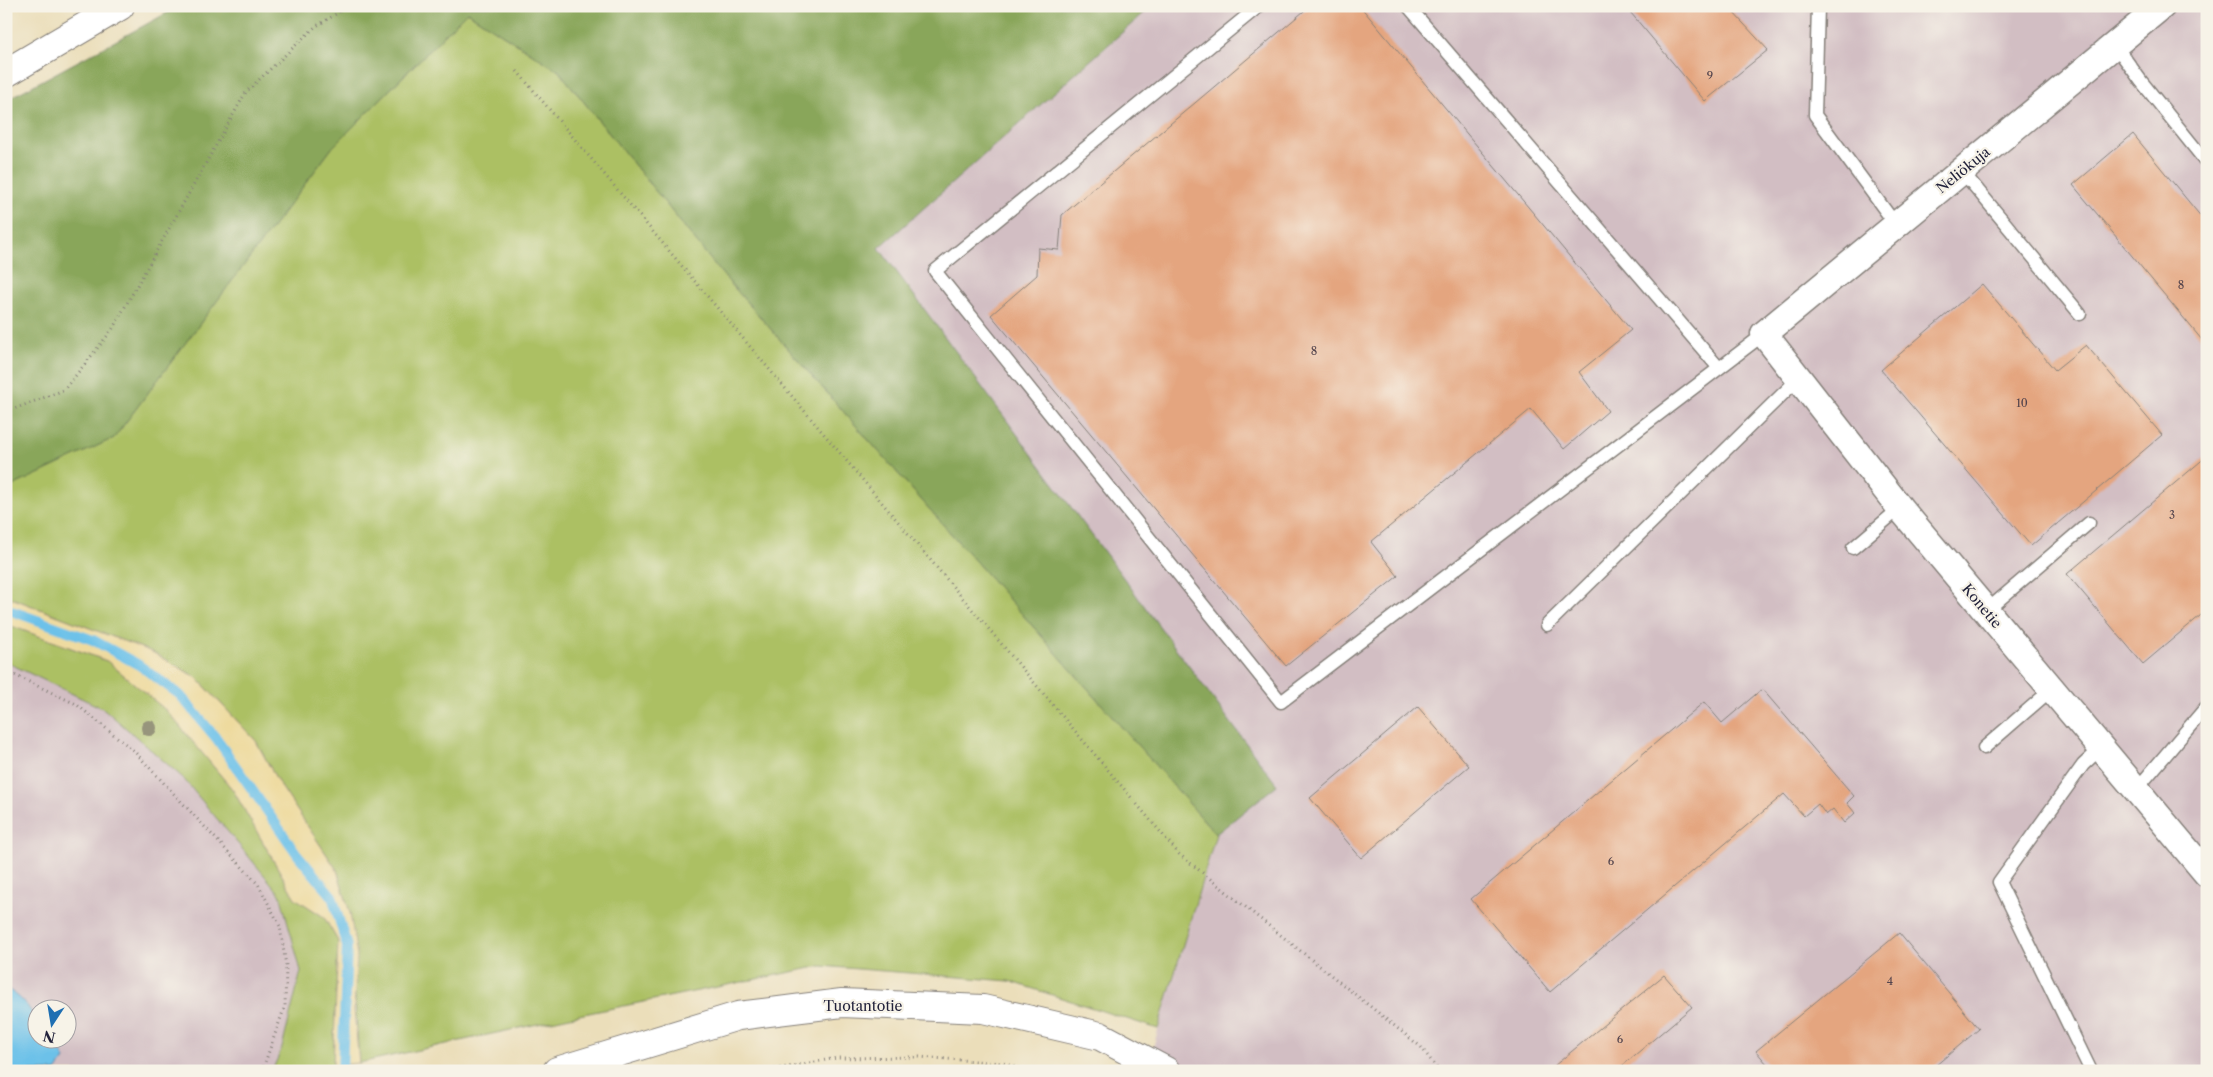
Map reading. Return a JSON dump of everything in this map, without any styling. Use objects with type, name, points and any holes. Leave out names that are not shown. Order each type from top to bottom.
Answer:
[{"type":"street","points":[[6,73],[120,6]]},
{"type":"street","name":"Neliökuja","points":[[1764,334],[2162,6]]},
{"type":"street","name":"Konetie","points":[[1764,334],[1900,508],[2207,874]]},
{"type":"street","name":"Tuotantotie","points":[[557,1071],[738,1016],[842,1003],[984,1009],[1100,1036],[1166,1071]]},
{"type":"lane","points":[[1260,6],[935,271],[1281,702],[1764,334]]},
{"type":"lane","points":[[1408,6],[1719,368]]},
{"type":"lane","points":[[1818,6],[1815,115],[1896,225]]},
{"type":"lane","points":[[2115,45],[2207,163]]},
{"type":"lane","points":[[1962,171],[2080,314]]},
{"type":"lane","points":[[1547,625],[1798,379]]},
{"type":"lane","points":[[1853,548],[1900,508]]},
{"type":"lane","points":[[1986,612],[2089,523]]},
{"type":"lane","points":[[1984,748],[2052,689]]},
{"type":"lane","points":[[2136,790],[2207,706]]},
{"type":"lane","points":[[2091,1071],[1999,882],[2083,765],[2101,748]]},
{"type":"path","points":[[6,412],[64,390],[112,330],[246,92],[316,27],[349,6]]},
{"type":"path","points":[[517,72],[1179,854],[1421,1047],[1439,1071]]},
{"type":"path","points":[[6,671],[76,704],[133,750],[258,884],[280,926],[286,966],[285,1006],[262,1071]]},
{"type":"path","points":[[765,1071],[837,1058],[919,1057],[1003,1063],[1030,1071]]},
{"type":"path","points":[[977,1071],[988,1062]]},
{"type":"shaded area","points":[[1152,6],[2207,6],[2207,1071],[1146,1071],[1216,834],[1276,785],[879,248]]},
{"type":"shaded area","points":[[6,662],[104,709],[182,777],[280,894],[301,971],[282,1048],[272,1071],[6,1071]]},
{"type":"green space","points":[[180,6],[1152,6],[879,248],[1277,785],[1216,834],[723,275],[559,71],[467,12],[332,148],[114,438],[6,489],[6,100]]},
{"type":"green space","points":[[467,12],[559,71],[723,275],[1216,834],[1158,1029],[1009,981],[821,966],[579,1015],[359,1063],[350,913],[337,870],[278,782],[256,741],[196,677],[152,652],[6,596],[6,489],[114,438],[332,148]]},
{"type":"green space","points":[[6,624],[107,661],[168,712],[233,790],[295,898],[324,917],[338,941],[333,1066],[327,1071],[272,1071],[282,1048],[301,971],[280,894],[182,777],[104,709],[6,662]]},
{"type":"sand","points":[[6,596],[152,652],[196,677],[256,741],[278,782],[337,870],[350,913],[357,956],[354,1010],[359,1063],[333,1066],[338,941],[324,917],[295,898],[233,790],[168,712],[107,661],[6,624]]},
{"type":"water","points":[[6,988],[20,998],[28,1007],[28,1050],[59,1050],[65,1059],[56,1071],[6,1071]]},
{"type":"building","points":[[1310,6],[1360,6],[1631,330],[1579,372],[1608,411],[1564,449],[1531,409],[1371,542],[1398,576],[1286,666],[991,315],[1037,275],[1038,248],[1059,250],[1062,215]]},
{"type":"building","points":[[1625,6],[1736,6],[1731,10],[1768,50],[1705,101]]},
{"type":"building","points":[[2133,134],[2207,224],[2207,346],[2073,185]]},
{"type":"building","points":[[1982,284],[2055,370],[2086,345],[2162,435],[2031,546],[1881,370]]},
{"type":"building","points":[[2207,456],[2207,610],[2143,664],[2067,574]]},
{"type":"building","points":[[1762,689],[1854,796],[1847,803],[1855,813],[1844,823],[1833,809],[1826,815],[1818,804],[1804,816],[1784,794],[1550,992],[1471,899],[1704,702],[1722,723]]},
{"type":"building","points":[[1418,707],[1469,766],[1361,858],[1310,798]]},
{"type":"building","points":[[1899,933],[1979,1029],[1929,1071],[1773,1071],[1756,1051]]},
{"type":"building","points":[[1664,975],[1692,1007],[1616,1071],[1548,1071]]},
{"type":"waterway","points":[[6,609],[93,640],[139,665],[180,695],[216,738],[297,854],[332,896],[347,946],[342,1071]]}]
